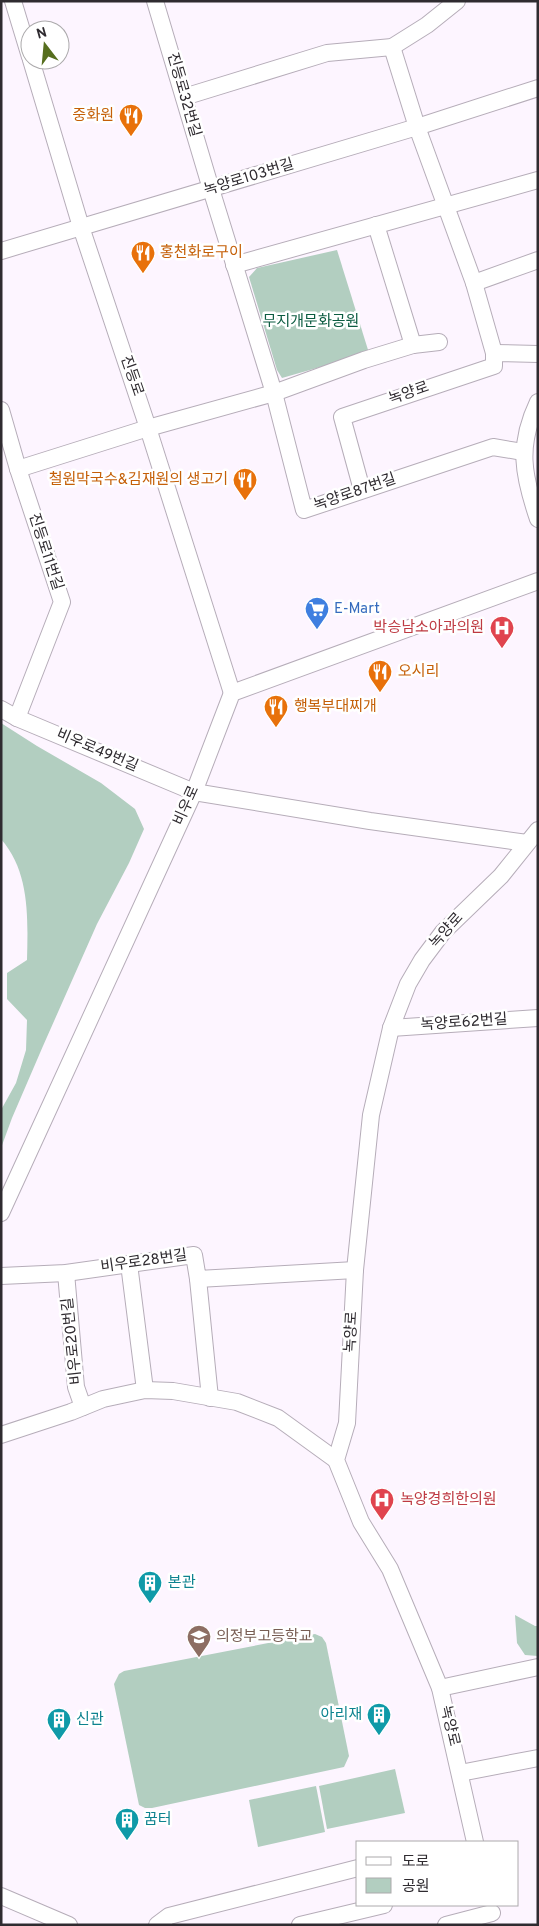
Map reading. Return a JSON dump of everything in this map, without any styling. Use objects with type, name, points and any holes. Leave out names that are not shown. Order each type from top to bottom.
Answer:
[{"type":"street","name":"진등로","points":[[13,1],[20,24]]},
{"type":"street","name":"진등로32번길","points":[[155,1],[211,189]]},
{"type":"street","points":[[184,97],[327,53],[392,46],[427,25],[457,1]]},
{"type":"street","points":[[392,46],[417,127],[474,283],[494,352],[538,354]]},
{"type":"street","name":"진등로","points":[[34,70],[81,227],[148,428],[232,693]]},
{"type":"street","name":"녹양로103번길","points":[[1,251],[417,127],[538,88]]},
{"type":"street","points":[[234,265],[538,180]]},
{"type":"street","name":"녹양로87번길","points":[[211,189],[274,393],[304,510],[493,446],[523,452]]},
{"type":"street","points":[[376,225],[414,345]]},
{"type":"street","points":[[474,283],[538,260]]},
{"type":"street","points":[[18,469],[148,428],[274,393],[364,360],[414,345],[439,342]]},
{"type":"street","name":"녹양로","points":[[362,490],[342,417],[494,366],[494,352]]},
{"type":"street","points":[[538,402],[523,452],[524,468],[538,519]]},
{"type":"street","name":"진등로11번길","points":[[1,410],[18,469],[62,602],[17,718]]},
{"type":"street","points":[[232,693],[538,581]]},
{"type":"street","name":"비우로","points":[[1,1213],[194,792],[232,693]]},
{"type":"street","name":"비우로49번길","points":[[1,709],[17,718],[194,792]]},
{"type":"street","points":[[194,792],[370,821],[527,843]]},
{"type":"street","name":"녹양로","points":[[475,1841],[440,1688],[390,1569],[362,1522],[336,1460],[347,1423],[355,1270],[371,1116],[391,1028],[408,984],[422,960],[443,932],[501,876],[538,830]]},
{"type":"street","name":"녹양로62번길","points":[[391,1028],[538,1018]]},
{"type":"street","name":"비우로28번길","points":[[1,1276],[66,1273],[194,1255],[198,1279],[355,1270]]},
{"type":"street","points":[[129,1264],[145,1390]]},
{"type":"street","name":"비우로20번길","points":[[66,1273],[76,1387],[82,1407]]},
{"type":"street","points":[[198,1279],[210,1398]]},
{"type":"street","points":[[1,1435],[104,1399],[145,1390],[172,1391],[237,1402],[278,1418],[336,1460]]},
{"type":"street","points":[[440,1688],[538,1667]]},
{"type":"street","points":[[460,1773],[538,1758]]},
{"type":"street","points":[[157,1925],[169,1916],[356,1869]]},
{"type":"street","points":[[1,1896],[69,1925]]},
{"type":"street","points":[[300,1925],[380,1906]]},
{"type":"street","points":[[446,1925],[492,1914]]},
{"type":"green space","name":"무지개문화공원","points":[[337,250],[369,353],[282,378],[277,370],[249,277],[257,268]]},
{"type":"green space","points":[[1,723],[101,783],[135,809],[144,829],[129,863],[97,924],[12,1118],[1,1148],[1,1110],[16,1083],[26,1050],[27,1020],[7,999],[7,973],[27,960],[27,912],[22,881],[17,866],[1,839]]},
{"type":"green space","points":[[515,1615],[538,1626],[538,1656],[525,1655],[517,1643]]},
{"type":"green space","points":[[315,1634],[322,1637],[326,1643],[349,1756],[344,1767],[152,1808],[145,1808],[139,1805],[114,1684],[119,1674],[124,1671]]},
{"type":"green space","points":[[395,1769],[405,1813],[327,1829],[319,1786]]},
{"type":"green space","points":[[316,1786],[325,1832],[258,1847],[249,1800]]},
{"type":"place","name":"중화원","points":[[131,137]]},
{"type":"place","name":"홍천화로구이","points":[[143,274]]},
{"type":"place","name":"철원막국수&김재원의 생고기","points":[[245,501]]},
{"type":"place","name":"E-Mart","points":[[317,630]]},
{"type":"place","name":"박승남소아과의원","points":[[502,649]]},
{"type":"place","name":"오시리","points":[[380,693]]},
{"type":"place","name":"행복부대찌개","points":[[276,728]]},
{"type":"place","name":"녹양경희한의원","points":[[382,1521]]},
{"type":"place","name":"본관","points":[[150,1604]]},
{"type":"place","name":"의정부고등학교","points":[[199,1658]]},
{"type":"place","name":"아리재","points":[[379,1736]]},
{"type":"place","name":"신관","points":[[59,1741]]},
{"type":"place","name":"꿈터","points":[[127,1841]]}]
